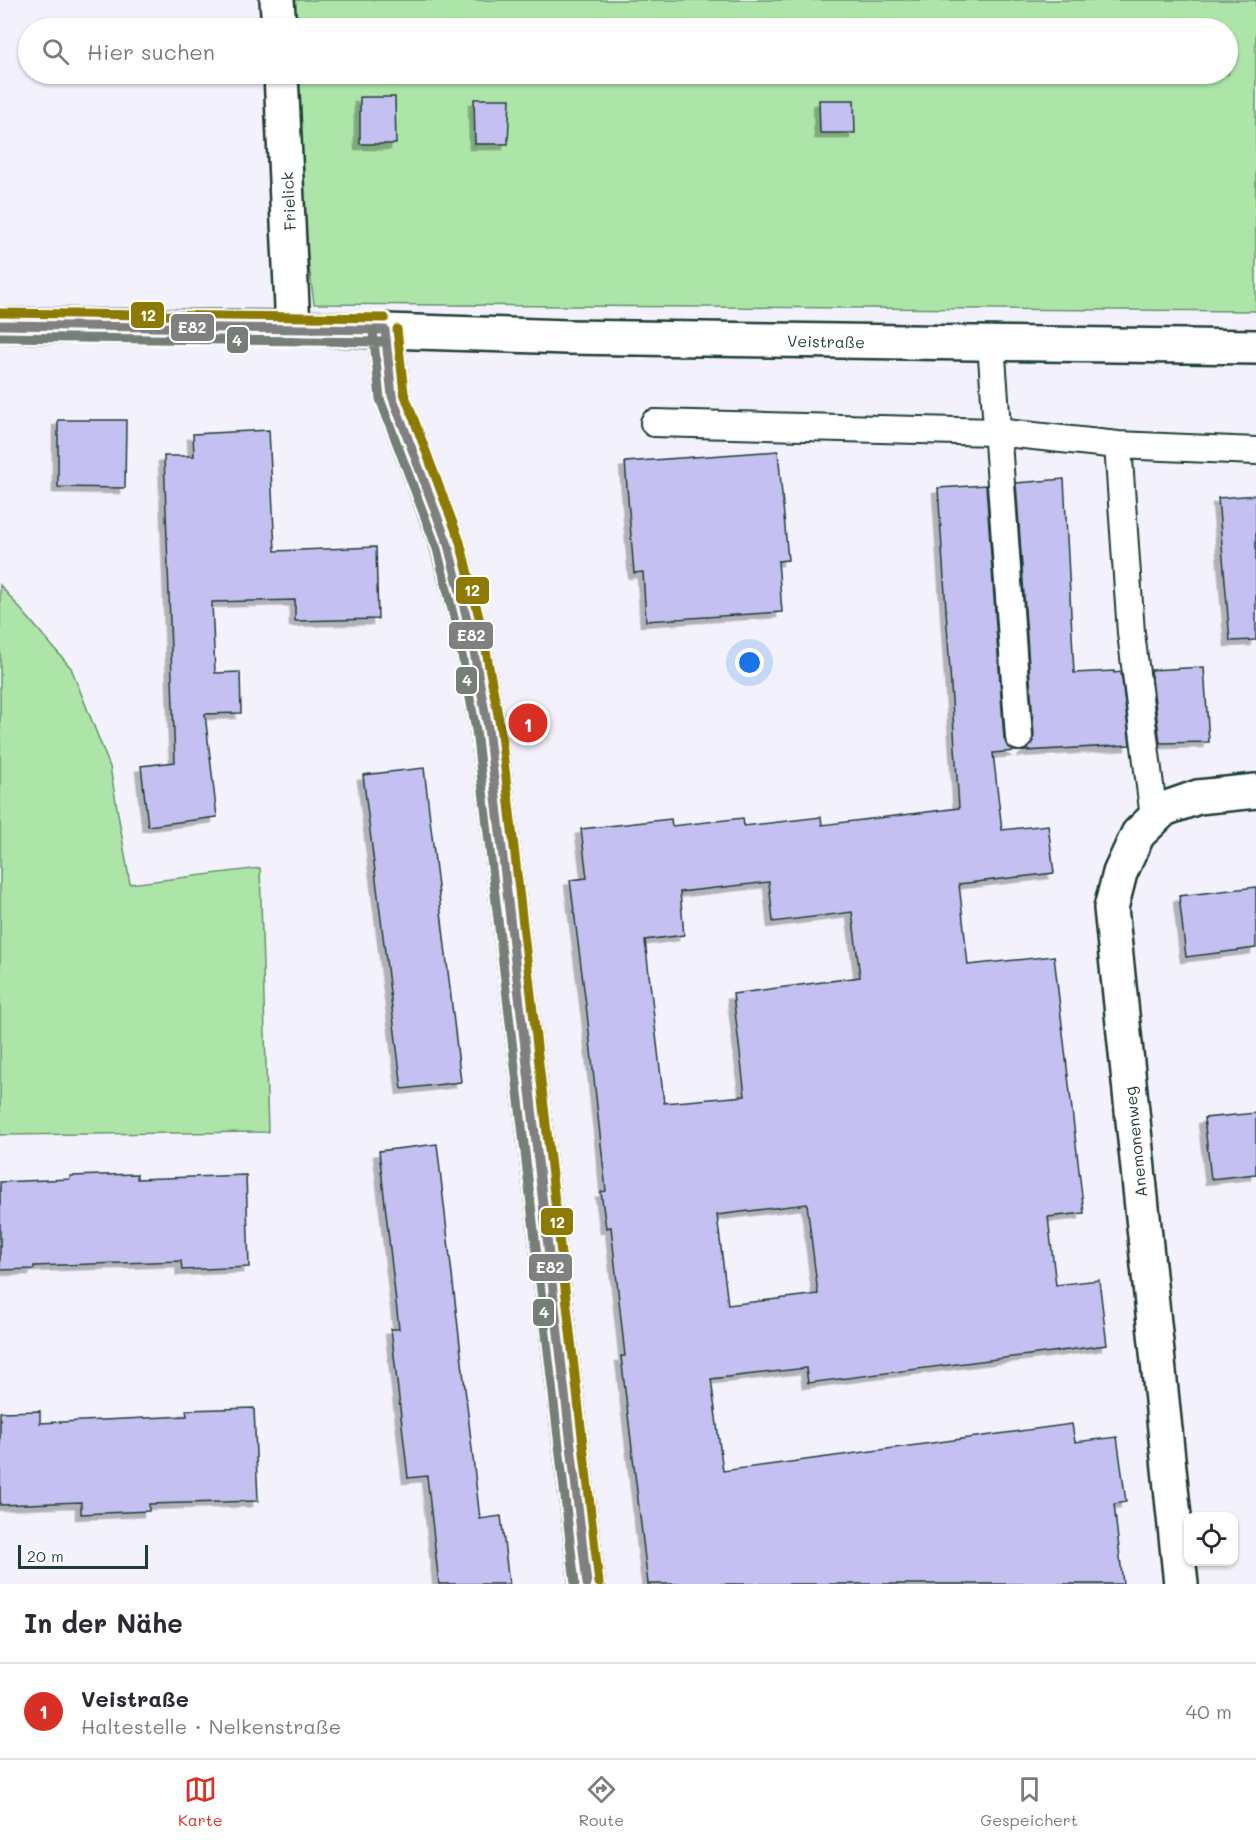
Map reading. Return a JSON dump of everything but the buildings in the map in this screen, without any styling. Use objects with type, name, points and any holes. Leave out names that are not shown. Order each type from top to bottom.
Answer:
[{"type":"street","points":[[277,0],[278,18]]},
{"type":"street","name":"Frielick","points":[[281,84],[293,328]]},
{"type":"street","name":"Veistraße","points":[[0,325],[293,328],[567,337],[1256,347]]},
{"type":"street","points":[[385,330],[392,396],[448,545],[470,630],[488,728],[587,1584]]},
{"type":"street","name":"Anemonenweg","points":[[1180,1584],[1111,908],[1120,873],[1138,834],[1164,808],[1198,797],[1256,791]]},
{"type":"lane","points":[[991,343],[1019,737]]},
{"type":"lane","points":[[654,423],[996,432],[1118,445],[1256,451]]},
{"type":"lane","points":[[1118,445],[1131,633],[1154,818]]},
{"type":"green space","points":[[291,0],[1256,0],[1256,311],[314,304],[302,212],[296,84],[1238,84],[1238,18],[292,18]]},
{"type":"green space","points":[[0,585],[71,668],[110,767],[130,884],[260,868],[268,1132],[0,1135]]},
{"type":"transit line","name":"12","points":[[0,313],[385,318]]},
{"type":"transit line","name":"E82","points":[[0,325],[385,330]]},
{"type":"transit line","name":"12","points":[[397,329],[404,393],[460,542],[482,629],[500,726],[599,1583]]},
{"type":"transit line","name":"E82","points":[[385,330],[392,396],[448,545],[470,631],[488,728],[587,1584]]},
{"type":"transit line","name":"4","points":[[373,331],[380,399],[437,549],[458,634],[476,730],[575,1584]]},
{"type":"transit line","name":"4","points":[[0,337],[385,342]]},
{"type":"place","name":"Veistraße","points":[[528,723]]}]
